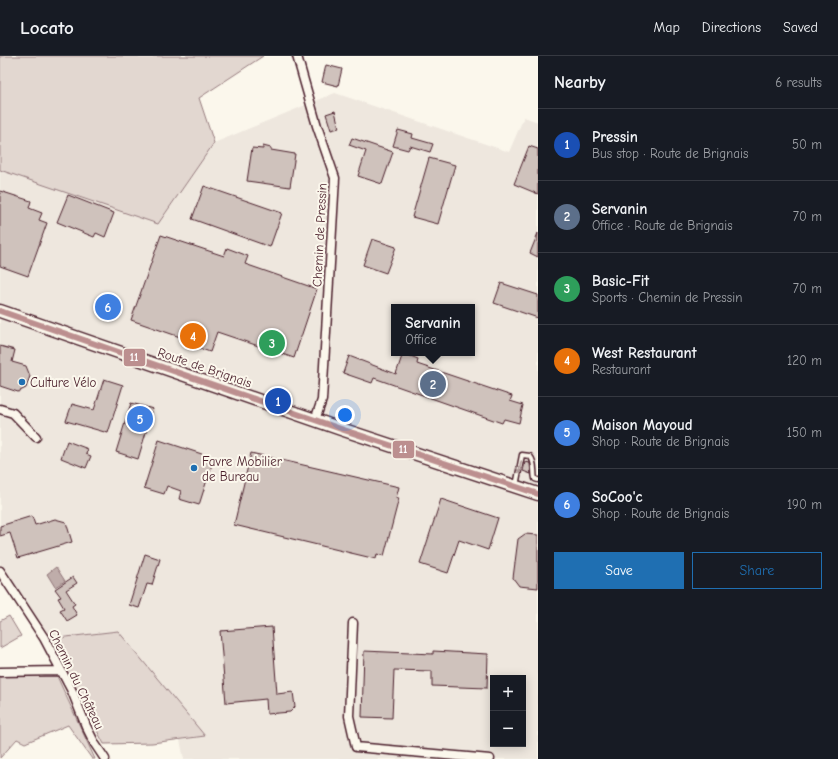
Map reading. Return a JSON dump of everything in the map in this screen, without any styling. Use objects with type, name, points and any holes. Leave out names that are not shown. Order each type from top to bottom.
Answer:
[{"type":"main road","name":"Route de Brignais","points":[[0,311],[315,420],[538,494]]},
{"type":"street","name":"Chemin de Pressin","points":[[297,56],[317,126],[335,178],[322,400],[315,420]]},
{"type":"street","points":[[0,409],[13,413],[36,437]]},
{"type":"street","name":"Chemin du Château","points":[[0,571],[44,638],[72,692],[89,732],[105,759]]},
{"type":"street","points":[[353,623],[349,716],[356,746],[490,759]]},
{"type":"street","points":[[0,672],[60,671]]},
{"type":"lane","points":[[516,486],[522,455],[530,456],[533,460],[535,479],[538,480]]},
{"type":"lane","points":[[534,464],[538,468]]},
{"type":"shaded area","points":[[0,56],[263,56],[199,98],[214,143],[158,224],[0,170]]},
{"type":"shaded area","points":[[335,93],[509,152],[524,117],[538,122],[538,759],[184,759],[180,740],[205,736],[118,631],[49,639],[0,566],[0,170],[158,224],[214,143]]},
{"type":"shaded area","points":[[56,567],[65,581],[55,587],[47,574]]},
{"type":"shaded area","points":[[9,616],[21,636],[0,648],[0,621]]},
{"type":"shaded area","points":[[118,631],[205,736],[152,743],[104,744],[49,639]]},
{"type":"shaded area","points":[[56,674],[95,759],[92,759],[68,725],[25,743],[17,739],[0,758],[0,675]]},
{"type":"building","points":[[326,65],[342,69],[338,86],[322,82]]},
{"type":"building","points":[[335,111],[339,128],[331,130],[326,114]]},
{"type":"building","points":[[398,130],[413,134],[412,138],[433,144],[430,152],[410,146],[408,150],[393,146]]},
{"type":"building","points":[[352,138],[393,152],[382,184],[358,176],[366,151],[349,145]]},
{"type":"building","points":[[263,146],[271,148],[271,150],[295,154],[290,187],[247,181],[252,148],[263,149]]},
{"type":"building","points":[[529,146],[538,149],[538,194],[514,184]]},
{"type":"building","points":[[429,158],[455,165],[438,224],[412,217]]},
{"type":"building","points":[[204,186],[282,213],[270,247],[192,219]]},
{"type":"building","points":[[0,191],[31,201],[29,208],[42,213],[39,220],[47,223],[28,276],[0,266]]},
{"type":"building","points":[[68,195],[114,213],[105,237],[96,233],[94,237],[57,222]]},
{"type":"building","points":[[538,233],[538,257],[530,253]]},
{"type":"building","points":[[161,235],[224,256],[227,248],[248,256],[245,264],[317,289],[294,358],[217,332],[210,352],[182,342],[183,338],[131,320]]},
{"type":"building","points":[[372,239],[396,247],[386,273],[363,265]]},
{"type":"building","points":[[501,283],[538,295],[538,318],[494,303]]},
{"type":"building","points":[[0,346],[15,350],[12,362],[26,366],[30,376],[26,388],[18,392],[0,386]]},
{"type":"building","points":[[349,356],[396,374],[402,356],[410,356],[418,359],[417,364],[512,396],[510,401],[523,405],[519,423],[504,419],[502,423],[374,378],[372,383],[343,373]]},
{"type":"building","points":[[104,379],[123,385],[108,433],[66,421],[72,404],[94,410]]},
{"type":"building","points":[[131,403],[153,409],[138,459],[116,452]]},
{"type":"building","points":[[159,440],[214,458],[199,505],[179,499],[181,491],[167,486],[164,494],[144,488]]},
{"type":"building","points":[[67,441],[88,449],[86,454],[91,456],[86,468],[61,458]]},
{"type":"building","points":[[251,453],[399,487],[396,498],[399,498],[384,556],[377,554],[376,559],[234,525]]},
{"type":"building","points":[[525,462],[530,463],[531,474],[523,471]]},
{"type":"building","points":[[441,499],[498,518],[488,550],[459,540],[448,573],[420,564]]},
{"type":"building","points":[[32,516],[35,525],[55,519],[66,522],[72,542],[18,558],[10,533],[0,536],[0,526]]},
{"type":"building","points":[[525,534],[538,535],[538,588],[519,586],[513,578],[518,539]]},
{"type":"building","points":[[145,554],[160,559],[152,585],[147,584],[139,608],[129,605]]},
{"type":"building","points":[[73,577],[77,583],[66,590],[75,604],[72,606],[77,615],[67,621],[60,610],[64,608],[58,598],[61,597],[55,589]]},
{"type":"building","points":[[272,627],[277,694],[293,692],[295,707],[290,712],[267,714],[266,699],[226,703],[220,631]]},
{"type":"building","points":[[364,651],[433,654],[433,651],[488,654],[487,688],[432,686],[432,671],[394,670],[392,718],[362,717]]},
{"type":"transit line","name":"11","points":[[0,311],[341,429],[538,494]]},
{"type":"place","name":"SoCoo'c","points":[[108,307]]},
{"type":"place","name":"West Restaurant","points":[[193,336]]},
{"type":"place","name":"Basic-Fit","points":[[272,343]]},
{"type":"place","name":"Culture Vélo","points":[[22,382]]},
{"type":"place","name":"Servanin","points":[[433,384]]},
{"type":"place","name":"Pressin","points":[[278,401]]},
{"type":"place","name":"Maison Mayoud","points":[[140,419]]},
{"type":"place","name":"Favre Mobilier de Bureau","points":[[194,468]]}]
